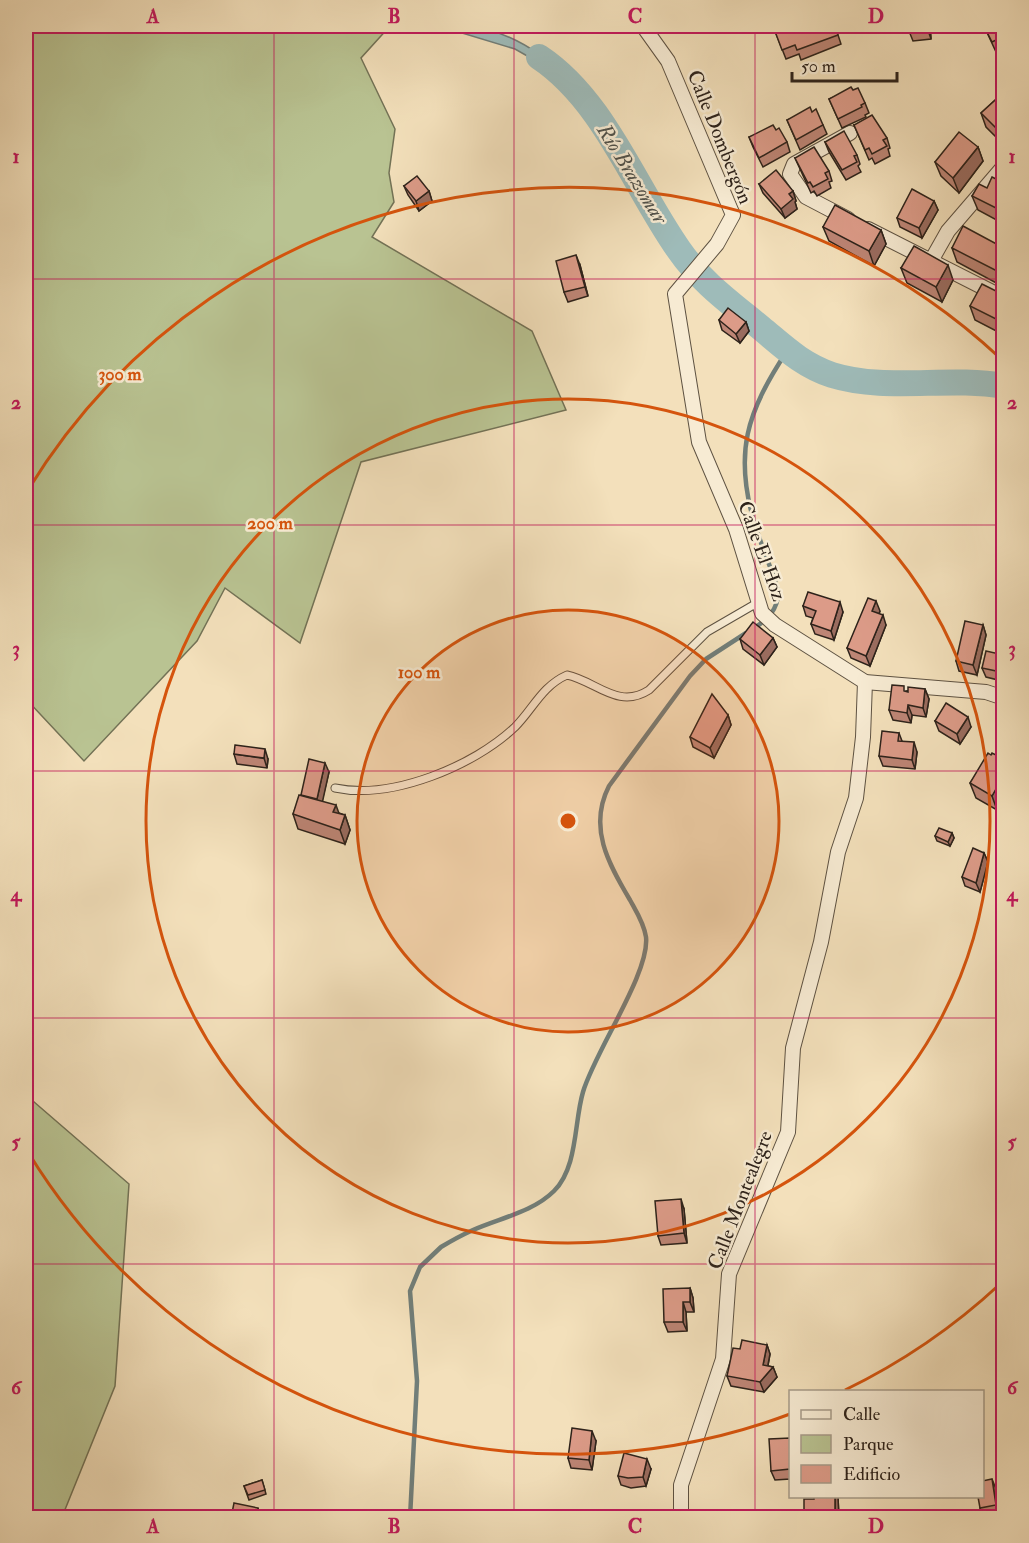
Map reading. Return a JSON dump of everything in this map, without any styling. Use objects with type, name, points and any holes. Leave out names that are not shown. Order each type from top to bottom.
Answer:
[{"type":"street","name":"Calle Dombergón","points":[[643,26],[668,61],[733,215],[728,228],[683,284]]},
{"type":"street","points":[[850,133],[794,164],[790,174],[806,197],[1004,297]]},
{"type":"street","points":[[932,261],[948,231],[998,179],[1004,166]]},
{"type":"street","name":"Calle El Hoz","points":[[683,284],[675,294],[699,442],[736,529],[760,608],[775,625],[865,682],[986,692],[1004,698]]},
{"type":"street","name":"Calle Montealegre","points":[[681,1518],[681,1485],[723,1359],[729,1274],[788,1132],[794,1048],[820,942],[838,852],[856,798],[863,737],[865,682]]},
{"type":"lane","points":[[335,788],[365,791],[386,788],[451,770],[482,752],[515,727],[547,688],[567,675],[578,677],[595,688],[623,698],[639,696],[649,690],[707,632],[760,608]]},
{"type":"green space","points":[[26,26],[390,26],[361,58],[395,129],[389,173],[394,202],[372,237],[532,331],[566,410],[361,462],[300,643],[225,588],[197,641],[84,761],[26,699]]},
{"type":"green space","points":[[26,1095],[129,1184],[115,1386],[62,1517],[26,1517]]},
{"type":"water","points":[[473,25],[502,34],[537,52],[566,78],[515,49],[439,26]]},
{"type":"building","points":[[773,26],[834,26],[838,35],[797,50],[795,45],[782,50]]},
{"type":"building","points":[[909,26],[927,26],[928,30],[909,31]]},
{"type":"building","points":[[984,26],[1004,26],[1004,46],[1001,47],[998,39],[992,42]]},
{"type":"building","points":[[851,87],[853,90],[858,88],[865,103],[861,105],[862,107],[838,119],[829,99]]},
{"type":"building","points":[[1004,92],[1004,134],[1003,135],[981,113]]},
{"type":"building","points":[[810,107],[812,112],[816,109],[823,125],[796,140],[787,120]]},
{"type":"building","points":[[872,115],[887,138],[883,140],[887,146],[872,154],[869,148],[865,150],[854,125]]},
{"type":"building","points":[[773,125],[776,130],[779,128],[787,142],[759,158],[749,137]]},
{"type":"building","points":[[844,131],[857,155],[854,156],[857,162],[842,170],[825,142]]},
{"type":"building","points":[[959,132],[978,147],[953,178],[935,162]]},
{"type":"building","points":[[814,147],[829,171],[825,173],[828,179],[813,187],[810,182],[808,183],[795,158]]},
{"type":"building","points":[[776,170],[793,191],[789,194],[793,199],[781,209],[759,184]]},
{"type":"building","points":[[417,176],[429,191],[416,201],[404,186]]},
{"type":"building","points":[[992,177],[1004,183],[1004,212],[972,196],[979,184],[987,188]]},
{"type":"building","points":[[912,189],[934,201],[919,228],[897,218]]},
{"type":"building","points":[[835,205],[881,230],[869,251],[823,227]]},
{"type":"building","points":[[963,226],[1004,248],[1004,259],[997,271],[952,248]]},
{"type":"building","points":[[914,246],[948,265],[936,287],[901,268]]},
{"type":"building","points":[[576,255],[585,287],[564,292],[556,261]]},
{"type":"building","points":[[982,284],[1004,295],[1004,323],[970,306]]},
{"type":"building","points":[[728,308],[746,322],[736,334],[719,320]]},
{"type":"building","points":[[808,592],[840,602],[831,631],[811,624],[816,611],[803,606]]},
{"type":"building","points":[[868,598],[876,601],[872,611],[883,615],[866,656],[847,648]]},
{"type":"building","points":[[965,621],[983,625],[973,665],[956,661]]},
{"type":"building","points":[[753,622],[773,638],[760,655],[740,639]]},
{"type":"building","points":[[986,651],[1004,655],[1001,672],[982,668]]},
{"type":"building","points":[[892,685],[904,686],[904,691],[908,692],[908,687],[925,689],[923,708],[908,705],[907,713],[889,710]]},
{"type":"building","points":[[712,694],[728,715],[710,748],[690,737]]},
{"type":"building","points":[[946,703],[968,717],[957,734],[935,721]]},
{"type":"building","points":[[882,731],[899,733],[898,741],[914,742],[912,760],[879,756]]},
{"type":"building","points":[[235,745],[265,749],[264,758],[234,754]]},
{"type":"building","points":[[988,753],[1004,759],[1004,782],[1001,780],[992,796],[970,783]]},
{"type":"building","points":[[309,759],[325,763],[317,799],[301,795]]},
{"type":"building","points":[[299,795],[336,805],[333,812],[345,815],[340,830],[293,814]]},
{"type":"building","points":[[939,828],[952,833],[948,842],[935,836]]},
{"type":"building","points":[[973,848],[984,853],[976,883],[962,877]]},
{"type":"building","points":[[681,1199],[684,1233],[658,1236],[655,1201]]},
{"type":"building","points":[[690,1288],[690,1302],[683,1302],[683,1322],[664,1322],[663,1289]]},
{"type":"building","points":[[742,1340],[767,1345],[763,1365],[773,1367],[760,1382],[727,1376],[733,1348],[740,1349]]},
{"type":"building","points":[[572,1428],[592,1431],[589,1460],[568,1458]]},
{"type":"building","points":[[789,1438],[789,1469],[771,1471],[769,1439]]},
{"type":"building","points":[[624,1453],[647,1459],[643,1477],[618,1476]]},
{"type":"building","points":[[992,1479],[996,1505],[980,1508],[978,1498],[984,1498],[984,1481]]},
{"type":"building","points":[[262,1480],[265,1490],[248,1495],[244,1486]]},
{"type":"building","points":[[835,1498],[835,1511],[804,1511],[804,1499]]},
{"type":"building","points":[[234,1503],[258,1508],[256,1518],[231,1518]]},
{"type":"building","points":[[631,1510],[631,1518],[609,1518],[609,1511]]},
{"type":"waterway","name":"Río Brazomar","points":[[539,57],[562,75],[600,121],[663,226],[688,262],[717,292],[794,355],[821,371],[853,380],[896,383],[961,382],[1004,386]]},
{"type":"waterway","points":[[753,629],[763,622],[774,609],[778,591],[748,499],[745,454],[753,414],[773,373],[787,351]]},
{"type":"waterway","points":[[410,1518],[417,1381],[410,1291],[420,1267],[441,1247],[473,1230],[536,1204],[554,1191],[562,1181],[571,1157],[580,1104],[589,1075],[631,991],[645,952],[644,927],[614,872],[603,844],[600,816],[603,801],[609,786],[690,676],[706,659],[746,633]]}]
